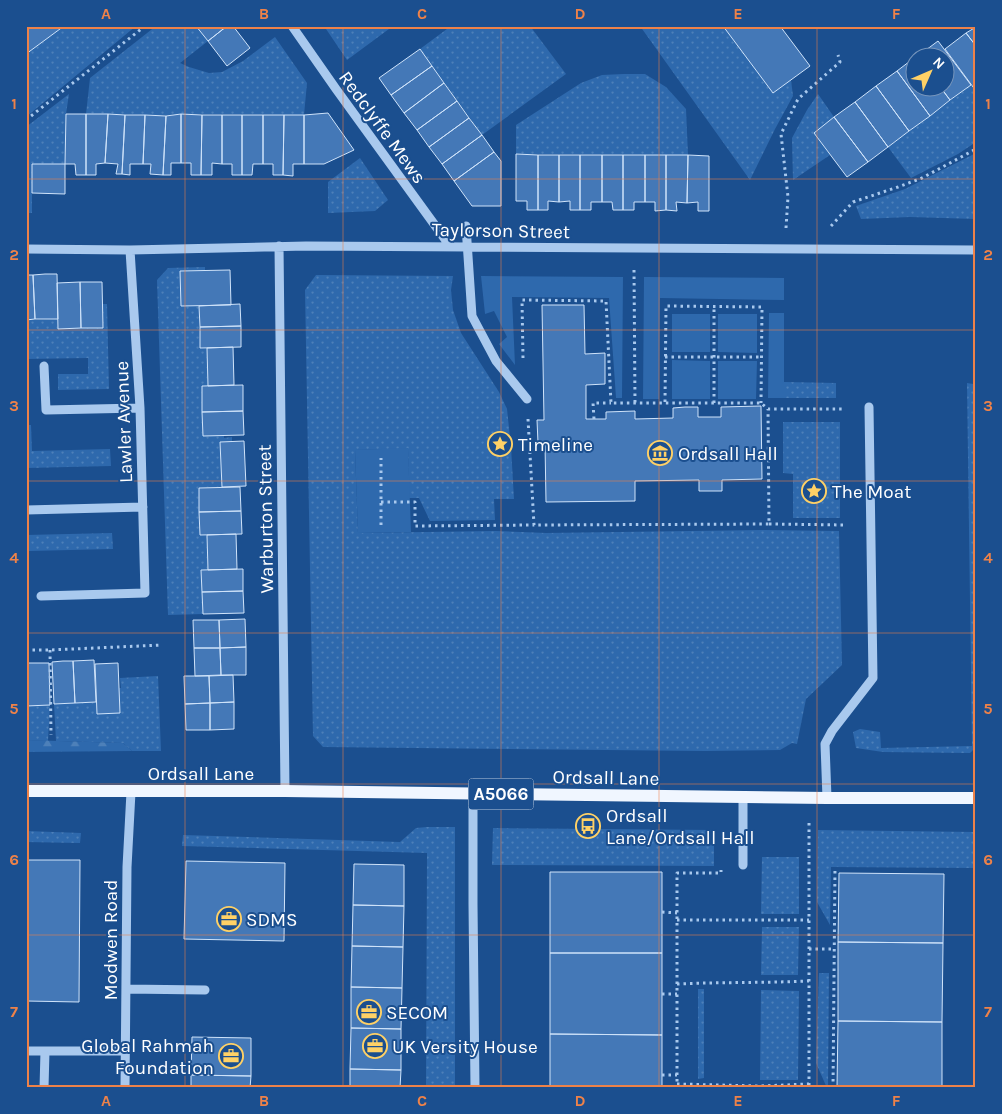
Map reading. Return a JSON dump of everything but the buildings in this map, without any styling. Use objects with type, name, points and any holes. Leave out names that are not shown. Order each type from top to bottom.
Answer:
[{"type":"main road","name":"Ordsall Lane","points":[[26,791],[286,791],[827,798],[976,798]]},
{"type":"street","name":"Redclyffe Mews","points":[[292,26],[450,246]]},
{"type":"street","points":[[466,226],[472,316],[496,361],[527,399]]},
{"type":"street","name":"Taylorson Street","points":[[26,249],[130,250],[279,246],[450,246],[976,250]]},
{"type":"street","name":"Warburton Street","points":[[279,246],[286,791]]},
{"type":"street","name":"Lawler Avenue","points":[[41,596],[145,593],[140,408],[130,250]]},
{"type":"street","points":[[44,366],[46,410],[140,408]]},
{"type":"street","points":[[827,798],[825,744],[832,730],[873,678],[869,408]]},
{"type":"street","points":[[26,510],[143,507]]},
{"type":"street","name":"Modwen Road","points":[[125,1088],[127,867],[131,792]]},
{"type":"street","points":[[473,794],[472,904],[475,1088]]},
{"type":"street","points":[[743,797],[743,866]]},
{"type":"street","points":[[126,989],[205,990]]},
{"type":"street","points":[[26,1051],[126,1051]]},
{"type":"street","points":[[44,1088],[45,1051]]},
{"type":"path","points":[[26,120],[145,26]]},
{"type":"path","points":[[786,248],[788,197],[781,134],[798,99],[840,62],[838,54]]},
{"type":"path","points":[[831,226],[853,202],[922,178],[976,149]]},
{"type":"path","points":[[634,248],[635,403]]},
{"type":"path","points":[[534,524],[527,399],[523,367],[522,300],[606,301],[611,403]]},
{"type":"path","points":[[665,402],[666,306],[714,306],[762,307],[762,404]]},
{"type":"path","points":[[714,306],[714,403]]},
{"type":"path","points":[[665,357],[762,357]]},
{"type":"path","points":[[594,419],[593,403],[762,404],[768,409],[843,409]]},
{"type":"path","points":[[768,409],[769,524]]},
{"type":"path","points":[[380,458],[380,525]]},
{"type":"path","points":[[381,502],[415,502],[415,526],[534,524],[846,525]]},
{"type":"path","points":[[26,650],[162,645]]},
{"type":"path","points":[[50,650],[51,735]]},
{"type":"path","points":[[721,865],[721,873],[677,873],[677,1086],[809,1086],[808,823]]},
{"type":"path","points":[[833,1088],[836,982],[834,950],[835,867]]},
{"type":"path","points":[[662,912],[677,913]]},
{"type":"path","points":[[677,920],[809,920]]},
{"type":"path","points":[[809,949],[834,950]]},
{"type":"path","points":[[677,984],[809,981]]},
{"type":"path","points":[[662,994],[677,994]]},
{"type":"path","points":[[662,1075],[677,1075]]},
{"type":"green space","points":[[64,26],[136,26],[26,117],[26,54]]},
{"type":"green space","points":[[156,26],[196,26],[208,41],[180,63],[209,73],[222,72],[243,61],[275,37],[307,83],[304,115],[86,114],[90,78]]},
{"type":"green space","points":[[324,26],[393,26],[347,60]]},
{"type":"green space","points":[[451,26],[530,26],[566,74],[482,135],[420,49]]},
{"type":"green space","points":[[640,26],[723,26],[773,93],[791,80],[793,96],[750,180]]},
{"type":"green space","points":[[645,74],[666,87],[686,109],[688,155],[516,154],[516,125],[581,83],[602,75]]},
{"type":"green space","points":[[971,85],[976,91],[976,142],[958,154],[911,178],[888,147]]},
{"type":"green space","points":[[69,94],[66,114],[65,164],[32,164],[32,213],[26,213],[26,127]]},
{"type":"green space","points":[[818,94],[834,117],[814,133],[830,155],[793,180],[792,138]]},
{"type":"green space","points":[[976,153],[976,219],[910,217],[861,219],[856,206],[905,189]]},
{"type":"green space","points":[[360,158],[388,200],[375,211],[328,213],[328,182]]},
{"type":"green space","points":[[205,267],[205,270],[180,271],[182,306],[199,306],[200,348],[207,348],[208,386],[202,386],[203,435],[224,435],[224,438],[232,437],[232,441],[220,442],[222,487],[199,488],[200,535],[207,535],[208,570],[202,571],[203,614],[168,615],[157,280],[168,268]]},
{"type":"green space","points":[[316,275],[453,276],[451,290],[453,310],[461,333],[499,392],[507,409],[514,499],[494,499],[495,520],[430,521],[419,498],[409,498],[408,449],[355,450],[358,533],[839,531],[842,665],[806,699],[797,744],[792,743],[780,750],[705,751],[323,747],[313,736],[305,290]]},
{"type":"green space","points":[[481,276],[623,277],[622,398],[616,398],[609,298],[512,297],[515,365],[499,344],[507,337],[494,311],[485,314]]},
{"type":"green space","points":[[644,277],[784,278],[784,300],[660,298],[659,399],[643,399]]},
{"type":"green space","points":[[103,304],[107,304],[109,389],[58,390],[58,374],[88,374],[88,358],[26,359],[26,320],[58,319],[81,328],[103,328]]},
{"type":"green space","points":[[769,313],[784,313],[784,398],[768,398]]},
{"type":"green space","points":[[672,314],[710,314],[710,352],[672,352]]},
{"type":"green space","points":[[718,314],[757,314],[757,353],[718,352]]},
{"type":"green space","points":[[672,360],[710,361],[710,399],[672,399]]},
{"type":"green space","points":[[718,361],[757,361],[756,399],[718,399]]},
{"type":"green space","points":[[784,382],[836,383],[836,398],[784,398]]},
{"type":"green space","points":[[967,383],[973,384],[976,488],[976,747],[970,753],[883,752],[856,748],[853,732],[860,729],[880,732],[881,748],[972,746]]},
{"type":"green space","points":[[783,422],[840,422],[840,518],[793,518],[793,474],[783,473]]},
{"type":"green space","points":[[26,425],[31,425],[32,451],[110,449],[111,466],[26,468]]},
{"type":"green space","points":[[408,448],[411,532],[358,533],[355,450]]},
{"type":"green space","points":[[112,533],[113,549],[28,551],[28,564],[26,564],[26,535]]},
{"type":"green space","points":[[158,676],[161,751],[132,751],[123,743],[56,741],[54,704],[96,702],[97,714],[121,688],[120,678]]},
{"type":"green space","points":[[50,705],[48,741],[26,740],[26,706]]},
{"type":"green space","points":[[26,740],[123,743],[132,751],[26,752]]},
{"type":"green space","points":[[455,827],[455,1088],[426,1088],[427,853],[182,846],[183,835],[400,842],[416,828]]},
{"type":"green space","points":[[493,828],[714,830],[714,866],[492,865]]},
{"type":"green space","points":[[818,830],[976,832],[976,868],[831,867],[830,925],[817,902]]},
{"type":"green space","points":[[26,831],[81,833],[80,843],[26,842]]},
{"type":"green space","points":[[762,857],[799,857],[799,914],[761,914]]},
{"type":"green space","points":[[762,927],[799,927],[798,975],[761,975]]},
{"type":"green space","points":[[819,973],[829,973],[828,1088],[816,1063]]},
{"type":"green space","points":[[698,989],[704,989],[704,1078],[698,1079]]},
{"type":"green space","points":[[761,990],[799,991],[798,1080],[760,1080]]},
{"type":"place","name":"Timeline","points":[[500,444]]},
{"type":"place","name":"Ordsall Hall","points":[[660,453]]},
{"type":"place","name":"The Moat","points":[[814,491]]},
{"type":"place","name":"Ordsall Lane/Ordsall Hall","points":[[588,826]]},
{"type":"place","name":"SDMS","points":[[229,919]]},
{"type":"place","name":"SECOM","points":[[369,1012]]},
{"type":"place","name":"UK Versity House","points":[[375,1046]]},
{"type":"place","name":"Global Rahmah Foundation","points":[[231,1056]]}]
